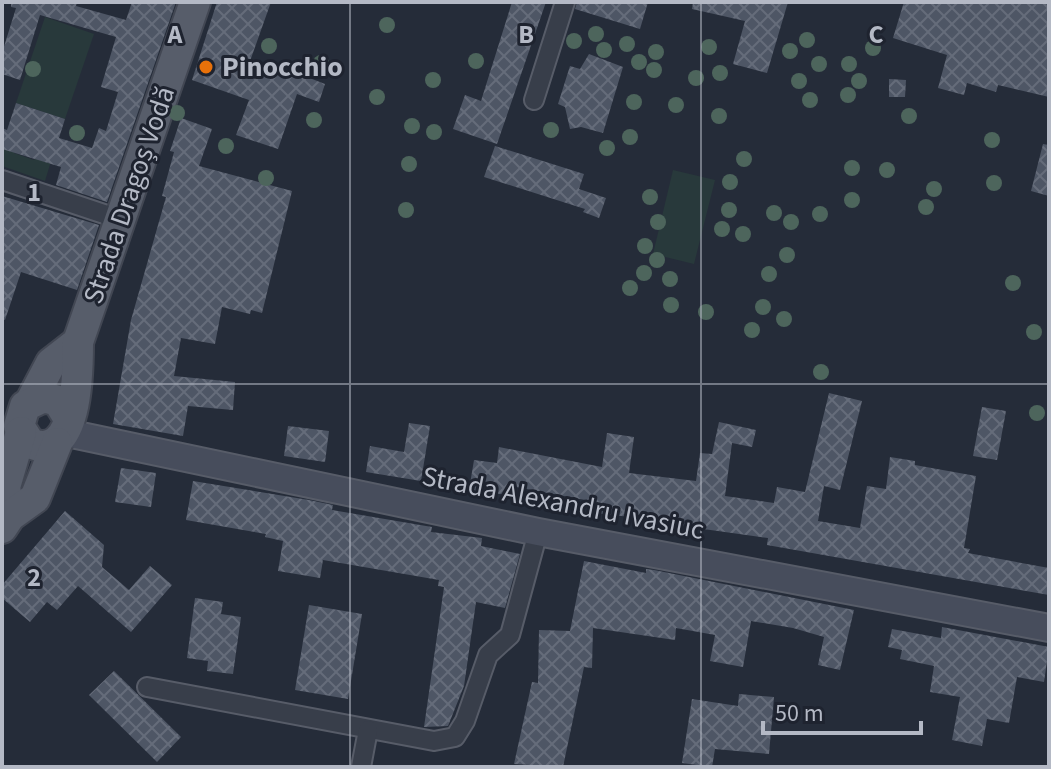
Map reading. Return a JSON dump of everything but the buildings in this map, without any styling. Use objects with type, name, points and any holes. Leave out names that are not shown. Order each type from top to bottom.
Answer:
[{"type":"main road","name":"Strada Dragoș Vodă","points":[[6,522],[35,498],[64,432],[78,373],[78,342],[195,2]]},
{"type":"main road","name":"Strada Dragoș Vodă","points":[[31,401],[51,363],[78,342]]},
{"type":"main road","points":[[44,397],[58,401],[64,432],[37,446],[21,432],[21,412],[31,401],[44,397]]},
{"type":"main road","name":"Strada Dragoș Vodă","points":[[6,522],[5,487],[21,432]]},
{"type":"main road","name":"Strada Alexandru Ivasiuc","points":[[64,432],[538,532],[1049,628]]},
{"type":"street","points":[[534,100],[565,2]]},
{"type":"street","points":[[2,180],[122,220]]},
{"type":"street","points":[[147,687],[434,741],[455,737],[465,721],[488,655],[510,635],[538,532]]},
{"type":"street","points":[[361,767],[368,730]]},
{"type":"shaded area","points":[[45,17],[94,34],[65,119],[16,103]]},
{"type":"shaded area","points":[[2,144],[16,145],[14,153],[34,160],[37,153],[52,158],[45,181],[2,166]]},
{"type":"shaded area","points":[[673,170],[715,180],[694,264],[653,254]]},
{"type":"place","name":"Pinocchio","points":[[206,67]]}]
